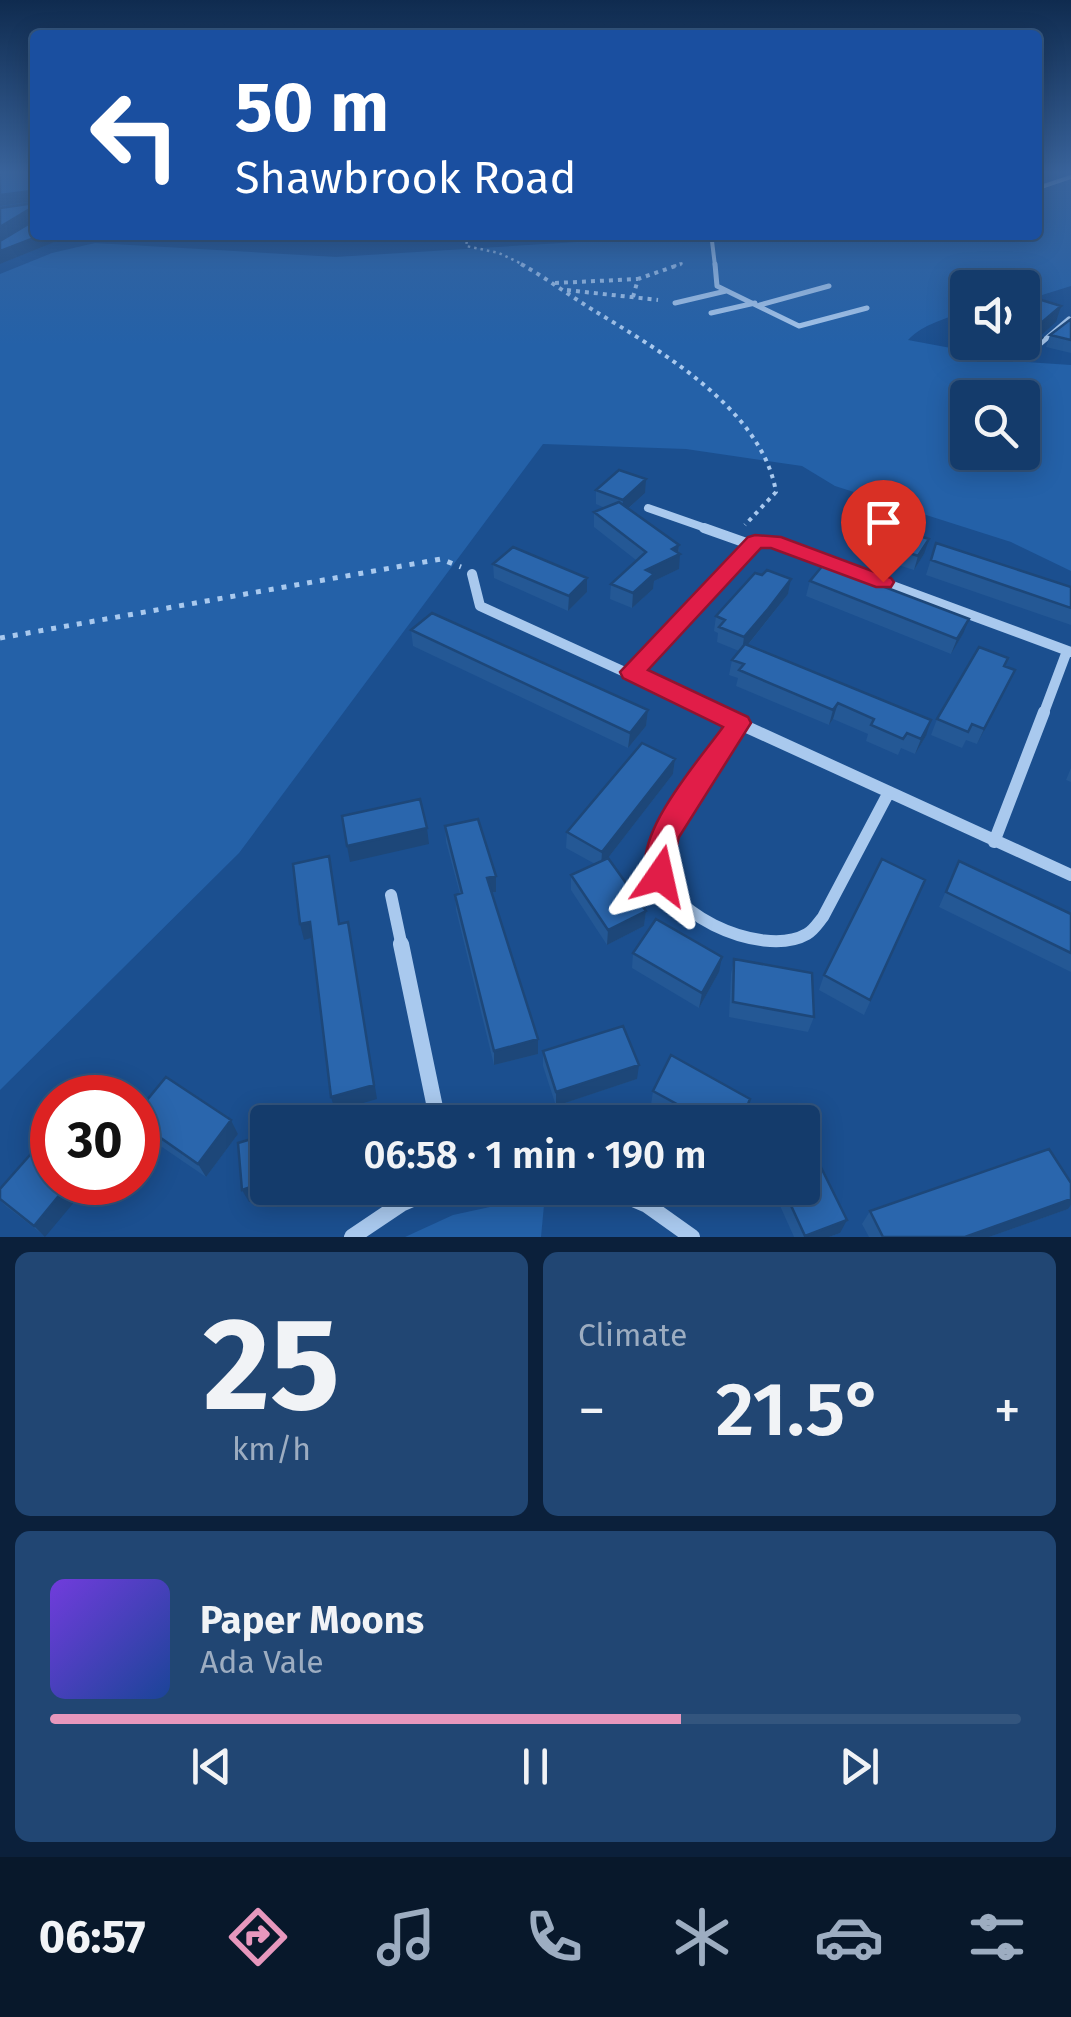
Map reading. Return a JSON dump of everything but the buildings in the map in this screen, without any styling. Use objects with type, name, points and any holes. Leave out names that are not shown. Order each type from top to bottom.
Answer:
[{"type":"street","points":[[648,508],[754,543],[773,542],[1069,651],[994,842]]},
{"type":"street","points":[[632,672],[754,543]]},
{"type":"street","points":[[472,574],[480,606],[1071,875]]},
{"type":"street","points":[[738,723],[665,833],[658,855],[660,876],[676,897],[696,916],[726,932],[784,941],[807,934],[823,917],[889,792]]},
{"type":"street","points":[[391,895],[434,1105]]},
{"type":"street","points":[[352,1237],[400,1205]]},
{"type":"street","points":[[647,1205],[692,1237]]},
{"type":"lane","points":[[714,240],[716,286],[799,326],[867,308]]},
{"type":"lane","points":[[710,314],[828,286]]},
{"type":"lane","points":[[675,303],[730,290]]},
{"type":"lane","points":[[1057,316],[1070,320]]},
{"type":"lane","points":[[1040,344],[1070,320]]},
{"type":"path","points":[[467,240],[466,246],[482,247],[636,332],[736,417],[778,475],[776,492],[744,524],[754,543]]},
{"type":"path","points":[[552,283],[638,279],[686,262]]},
{"type":"path","points":[[633,298],[638,279]]},
{"type":"path","points":[[564,290],[658,300]]},
{"type":"path","points":[[0,638],[441,559],[472,574]]},
{"type":"shaded area","points":[[1042,230],[1071,230],[1071,286],[1040,296],[1040,270],[950,270],[950,316],[908,340],[950,348],[950,360],[1071,365],[1071,571],[1011,542],[835,486],[802,466],[686,449],[543,444],[239,853],[0,1090],[0,274],[52,253],[95,243],[336,257],[609,240],[1042,240]]},
{"type":"shaded area","points":[[499,1205],[544,1205],[541,1237],[405,1237],[453,1215]]},
{"type":"route","points":[[660,876],[658,855],[665,833],[738,723],[632,672],[755,541],[773,542],[883,582]]}]
